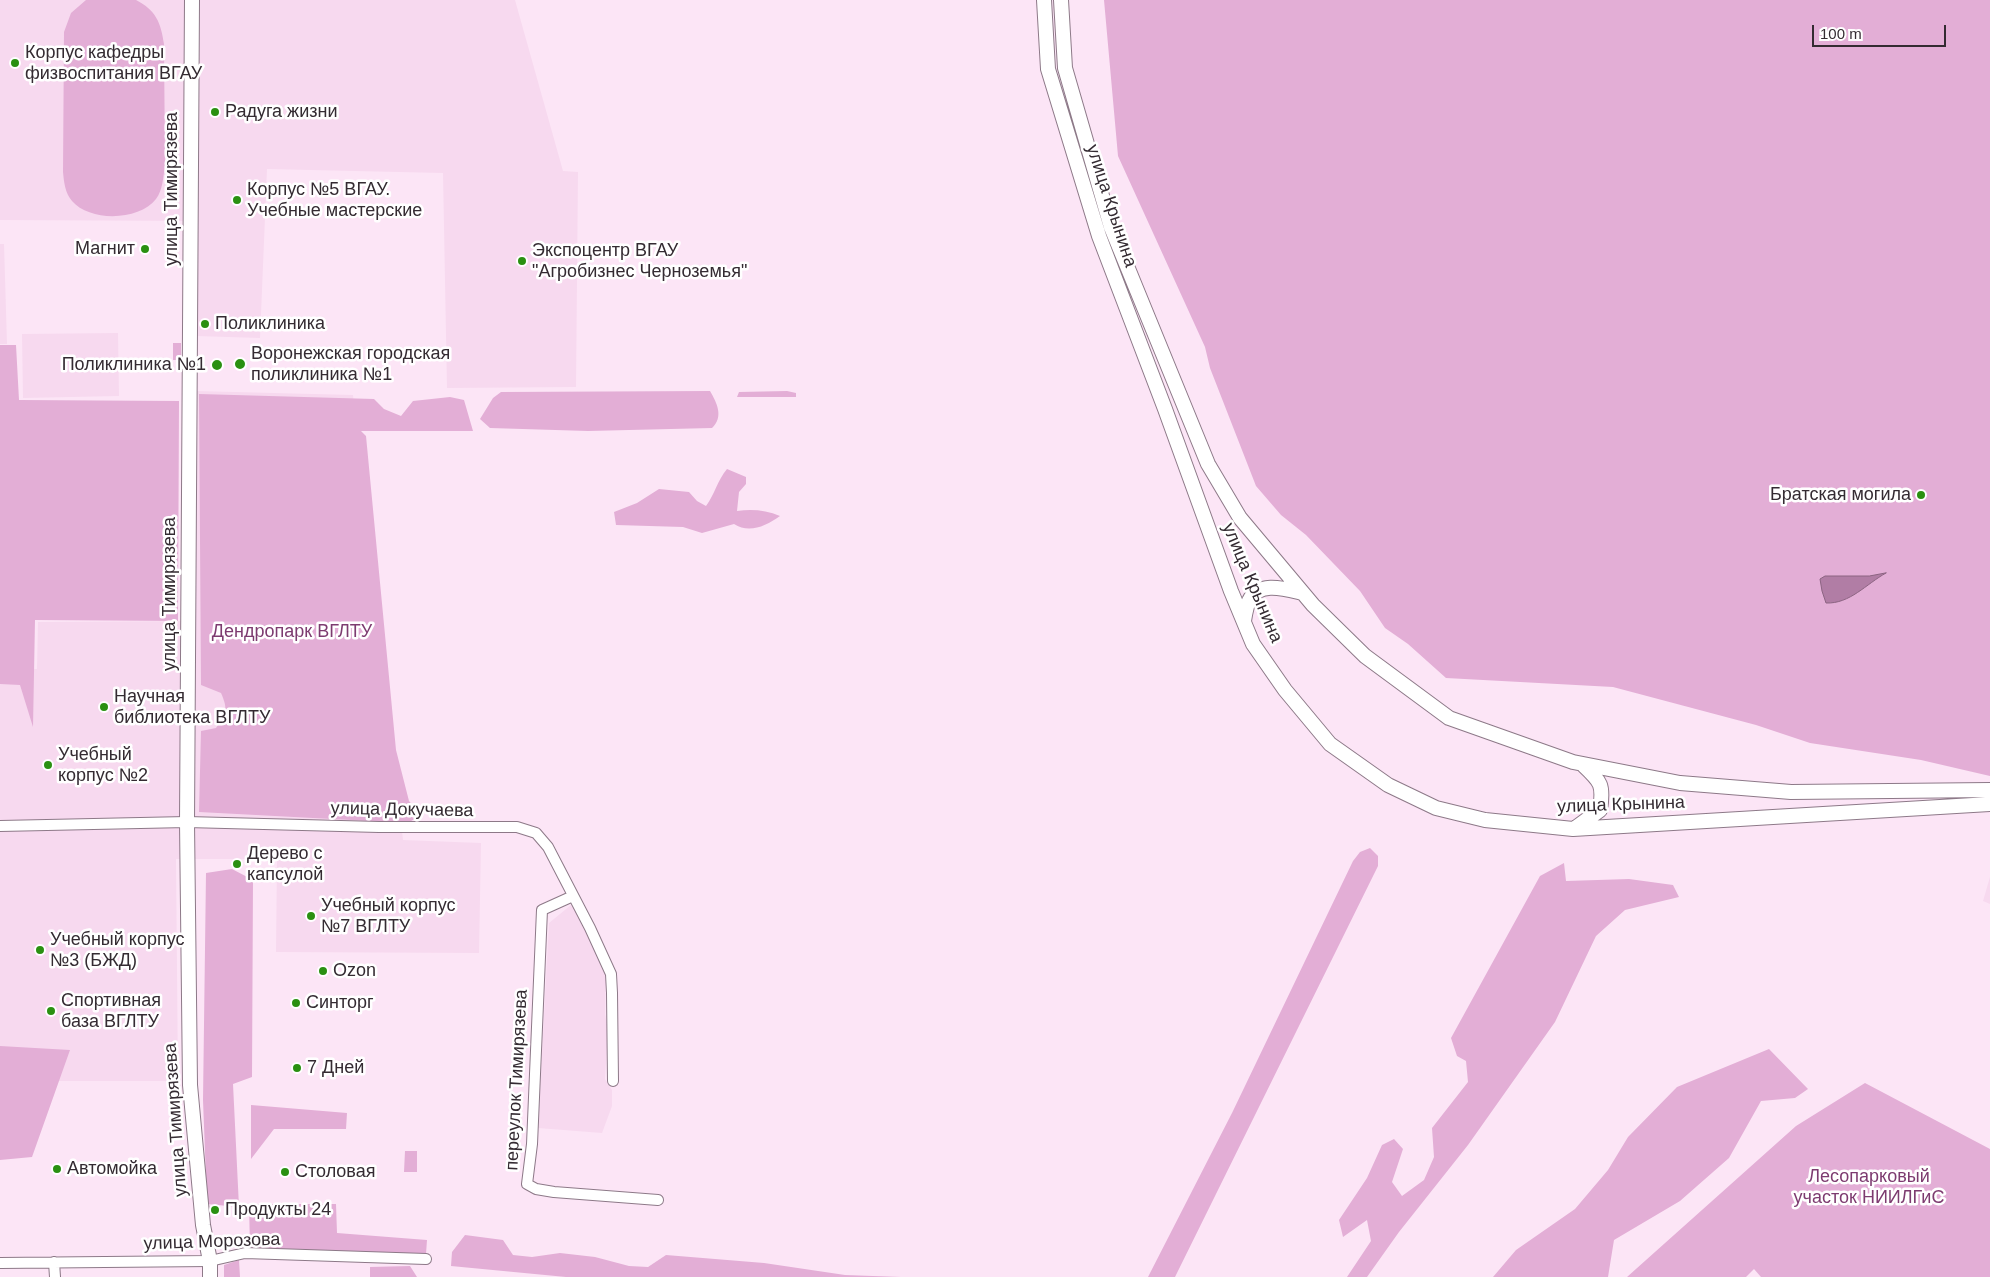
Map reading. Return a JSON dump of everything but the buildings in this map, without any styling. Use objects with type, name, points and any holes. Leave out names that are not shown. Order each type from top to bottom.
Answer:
[{"type":"main road","name":"улица Тимирязева","points":[[192,0],[188,822],[190,1085],[203,1224],[210,1261],[210,1277]]},
{"type":"main road","name":"улица Крынина","points":[[1044,0],[1048,69],[1099,236],[1166,409],[1244,621],[1253,644],[1285,690],[1330,744],[1388,785],[1436,808],[1485,820],[1573,829],[1990,804]]},
{"type":"main road","name":"улица Крынина","points":[[1061,0],[1065,68],[1111,227],[1208,464],[1240,518],[1303,593],[1365,656],[1449,718],[1582,764],[1680,783],[1791,792],[1990,790]]},
{"type":"main road","points":[[1244,621],[1249,599],[1261,589],[1276,587],[1303,593]]},
{"type":"main road","points":[[1573,829],[1600,810],[1603,791],[1597,778],[1582,764]]},
{"type":"street","name":"улица Докучаева","points":[[0,826],[188,822],[379,827],[517,827],[536,832],[548,847],[610,974],[613,1081]]},
{"type":"street","name":"переулок Тимирязева","points":[[573,896],[542,910],[532,1144],[527,1184],[536,1189],[554,1192],[658,1200]]},
{"type":"street","name":"улица Морозова","points":[[0,1263],[210,1261],[245,1253],[426,1259]]},
{"type":"street","points":[[54,1262],[55,1277]]},
{"type":"shaded area","points":[[0,0],[515,0],[563,171],[578,172],[576,387],[447,388],[443,173],[267,169],[260,338],[196,336],[197,221],[0,220]]},
{"type":"shaded area","points":[[0,244],[4,244],[7,344],[0,344]]},
{"type":"shaded area","points":[[118,333],[119,396],[23,398],[22,334]]},
{"type":"shaded area","points":[[195,391],[353,395],[403,840],[481,843],[479,953],[276,952],[277,859],[176,859],[178,1081],[0,1081],[0,670],[37,669],[38,622],[196,621]]},
{"type":"shaded area","points":[[1886,573],[1850,597],[1826,603],[1820,579],[1825,576],[1869,576]]},
{"type":"shaded area","points":[[1990,877],[1990,904],[1983,901]]},
{"type":"shaded area","points":[[571,905],[583,922],[606,973],[605,1014],[608,1030],[605,1079],[612,1090],[612,1106],[602,1133],[538,1128],[549,923]]},
{"type":"green space","points":[[86,0],[136,0],[153,13],[159,23],[163,36],[165,166],[162,183],[156,199],[138,212],[127,215],[102,215],[90,213],[80,208],[70,198],[64,183],[64,32],[71,13]]},
{"type":"green space","points":[[1104,0],[1990,0],[1990,776],[1921,760],[1810,743],[1756,725],[1613,687],[1446,678],[1408,644],[1385,628],[1360,591],[1306,535],[1281,515],[1256,486],[1210,368],[1205,347],[1118,156]]},
{"type":"green space","points":[[173,343],[181,343],[181,360],[173,360]]},
{"type":"green space","points":[[0,345],[16,345],[19,400],[179,401],[178,621],[35,620],[33,727],[20,685],[0,684]]},
{"type":"green space","points":[[710,391],[718,410],[718,419],[712,428],[588,431],[490,428],[480,419],[493,398],[501,392]]},
{"type":"green space","points":[[787,391],[796,393],[796,397],[737,397],[739,392]]},
{"type":"green space","name":"Дендропарк ВГЛТУ","points":[[199,394],[374,399],[384,409],[401,416],[413,401],[450,397],[464,400],[473,431],[361,431],[366,436],[396,750],[409,801],[421,815],[408,823],[199,812],[201,731],[216,728],[224,715],[225,703],[221,693],[201,685]]},
{"type":"green space","points":[[727,469],[746,477],[746,484],[739,492],[737,511],[759,510],[780,516],[757,528],[740,527],[734,524],[702,533],[683,527],[616,525],[614,512],[637,503],[659,489],[689,492],[697,501],[706,506]]},
{"type":"green space","points":[[1370,848],[1378,856],[1378,866],[1175,1277],[1148,1277],[1232,1113],[1353,861],[1360,852]]},
{"type":"green space","points":[[1564,863],[1566,881],[1629,879],[1673,885],[1679,897],[1625,910],[1596,936],[1555,1022],[1468,1145],[1399,1232],[1367,1277],[1347,1277],[1371,1241],[1367,1220],[1343,1237],[1339,1220],[1367,1178],[1382,1145],[1394,1139],[1403,1149],[1392,1182],[1402,1196],[1424,1180],[1434,1157],[1432,1128],[1468,1082],[1466,1061],[1457,1056],[1451,1038],[1540,876]]},
{"type":"green space","points":[[232,869],[253,880],[252,1077],[233,1084],[239,1207],[207,1204],[203,1100],[206,873]]},
{"type":"green space","points":[[0,1046],[70,1050],[32,1157],[0,1160]]},
{"type":"green space","points":[[1769,1049],[1808,1089],[1795,1098],[1761,1101],[1729,1158],[1680,1201],[1614,1240],[1608,1277],[1493,1277],[1516,1250],[1575,1209],[1608,1170],[1628,1137],[1677,1087]]},
{"type":"green space","name":"Лесопарковый участок НИИЛГиС","points":[[1865,1083],[1990,1149],[1990,1277],[1761,1277],[1754,1269],[1746,1277],[1627,1277],[1796,1126]]},
{"type":"green space","points":[[251,1105],[347,1113],[346,1129],[274,1129],[251,1159]]},
{"type":"green space","points":[[405,1151],[417,1151],[417,1172],[404,1172]]},
{"type":"green space","points":[[249,1204],[336,1204],[337,1233],[427,1240],[426,1254],[250,1248]]},
{"type":"green space","points":[[465,1235],[503,1240],[513,1255],[532,1257],[560,1253],[595,1257],[629,1266],[648,1267],[666,1255],[764,1263],[845,1275],[901,1277],[566,1277],[451,1266],[452,1252]]},
{"type":"green space","points":[[239,1260],[240,1277],[224,1277],[224,1265]]},
{"type":"green space","points":[[410,1266],[417,1277],[370,1277],[370,1267]]},
{"type":"place","name":"Корпус кафедры физвоспитания ВГАУ","points":[[15,63]]},
{"type":"place","name":"Радуга жизни","points":[[215,112]]},
{"type":"place","name":"Корпус №5 ВГАУ. Учебные мастерские","points":[[237,200]]},
{"type":"place","name":"Магнит","points":[[145,249]]},
{"type":"place","name":"Экспоцентр ВГАУ \"Агробизнес Черноземья\"","points":[[522,261]]},
{"type":"place","name":"Поликлиника","points":[[205,324]]},
{"type":"place","name":"Воронежская городская поликлиника №1","points":[[240,364]]},
{"type":"place","name":"Поликлиника №1","points":[[217,365]]},
{"type":"place","name":"Братская могила","points":[[1921,495]]},
{"type":"place","name":"Научная библиотека ВГЛТУ","points":[[104,707]]},
{"type":"place","name":"Учебный корпус №2","points":[[48,765]]},
{"type":"place","name":"Дерево с капсулой","points":[[237,864]]},
{"type":"place","name":"Учебный корпус №7 ВГЛТУ","points":[[311,916]]},
{"type":"place","name":"Учебный корпус №3 (БЖД)","points":[[40,950]]},
{"type":"place","name":"Ozon","points":[[323,971]]},
{"type":"place","name":"Синторг","points":[[296,1003]]},
{"type":"place","name":"Спортивная база ВГЛТУ","points":[[51,1011]]},
{"type":"place","name":"7 Дней","points":[[297,1068]]},
{"type":"place","name":"Автомойка","points":[[57,1169]]},
{"type":"place","name":"Столовая","points":[[285,1172]]},
{"type":"place","name":"Продукты 24","points":[[215,1210]]}]
